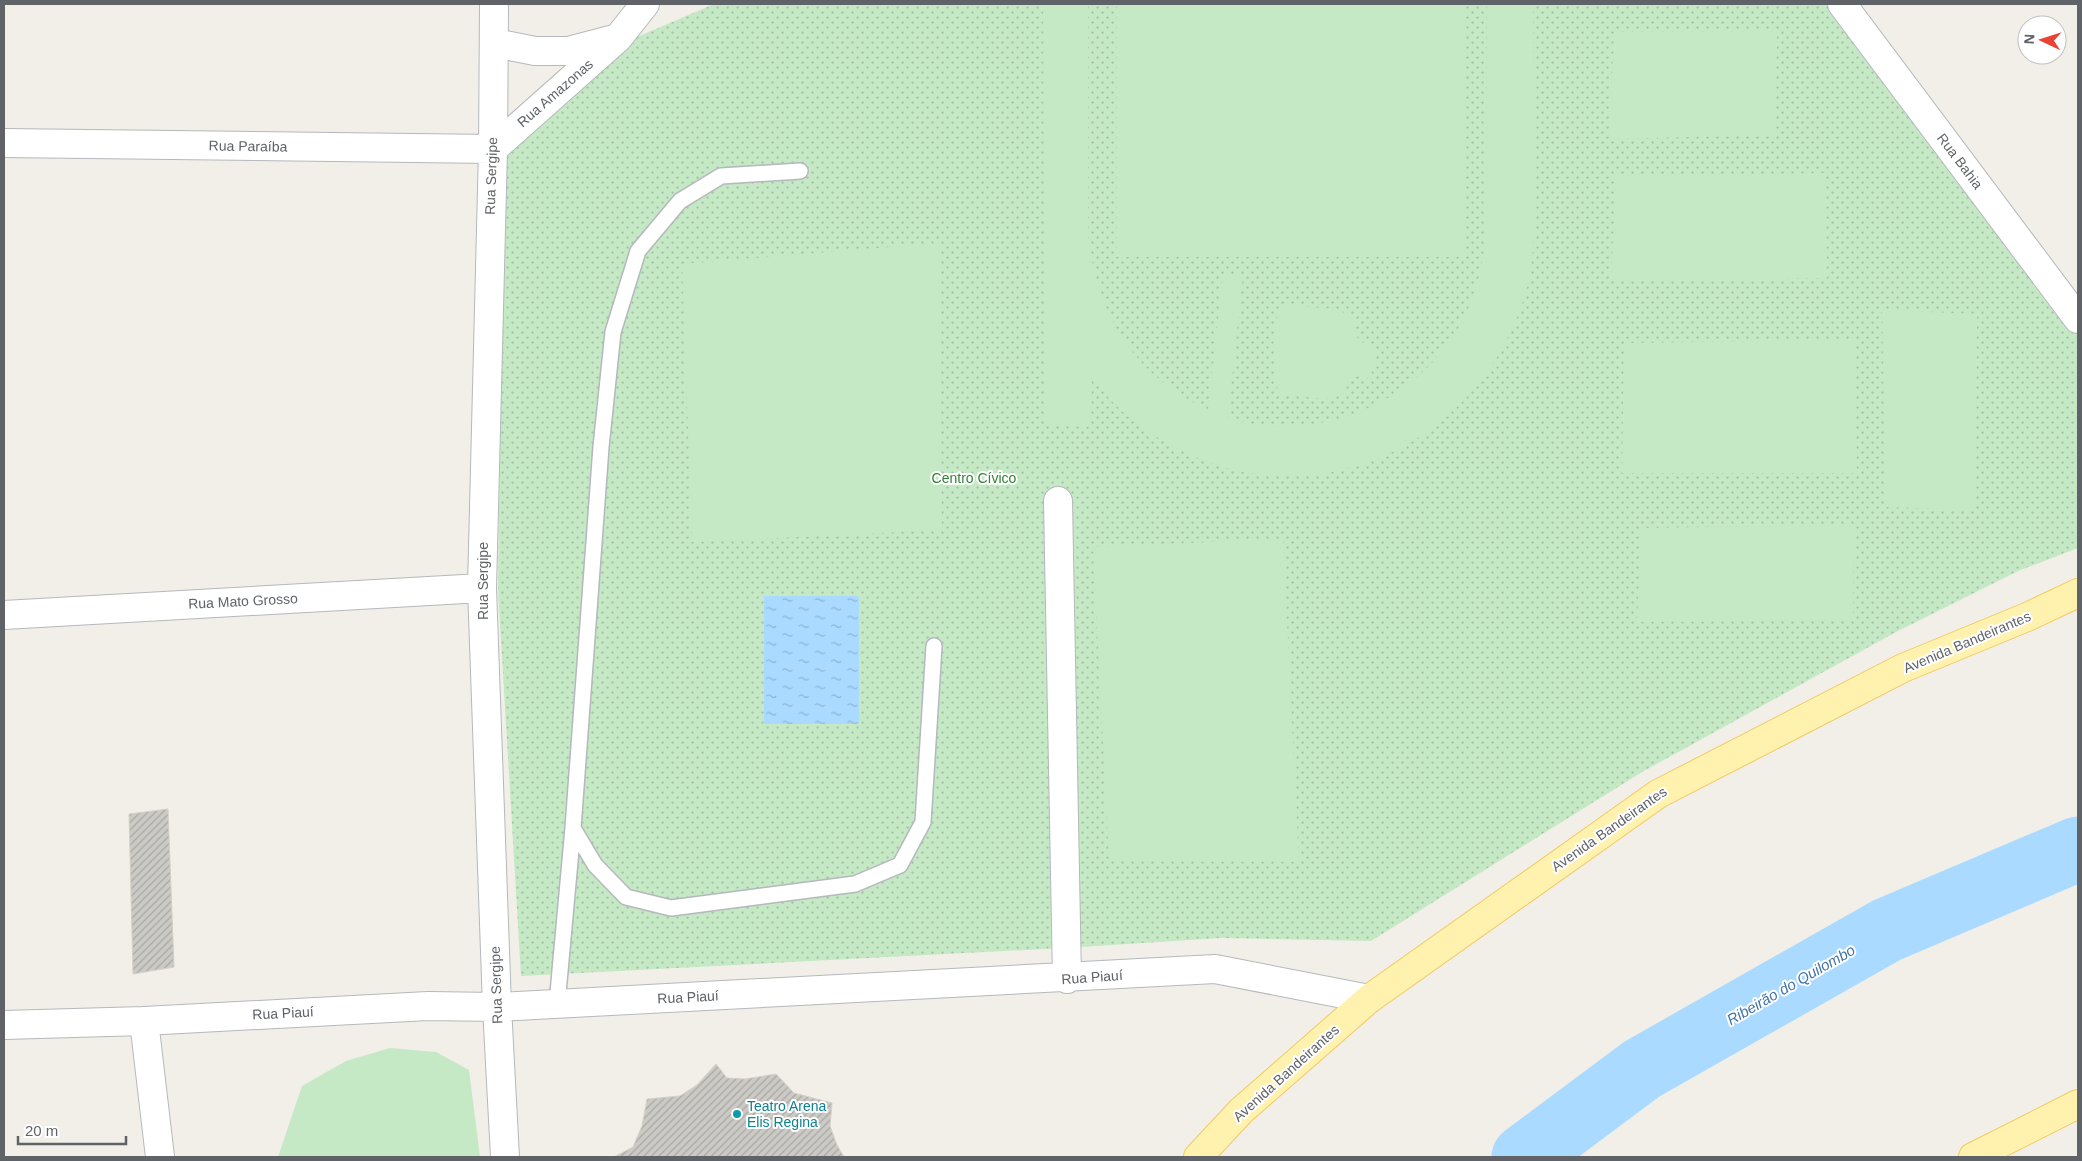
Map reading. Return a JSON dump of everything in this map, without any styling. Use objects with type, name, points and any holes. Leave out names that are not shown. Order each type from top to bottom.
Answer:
[{"type":"main road","name":"Avenida Bandeirantes","points":[[1198,1157],[1241,1111],[1368,999],[1658,794],[1903,668],[2027,617],[2078,593]]},
{"type":"main road","points":[[2027,617],[2078,612]]},
{"type":"main road","points":[[1973,1157],[2078,1104]]},
{"type":"street","name":"Rua Sergipe","points":[[494,4],[482,588],[497,1006],[505,1157]]},
{"type":"street","name":"Rua Amazonas","points":[[492,149],[618,38],[645,4]]},
{"type":"street","name":"Rua Bahia","points":[[1842,4],[2078,319]]},
{"type":"street","name":"Rua Amazonas","points":[[494,42],[535,52],[568,51],[618,38]]},
{"type":"street","name":"Rua Paraíba","points":[[4,143],[492,149]]},
{"type":"street","points":[[1058,501],[1066,978]]},
{"type":"street","name":"Rua Mato Grosso","points":[[4,615],[482,588]]},
{"type":"street","name":"Rua Piauí","points":[[4,1025],[144,1021],[428,1006],[558,1004],[1215,970],[1368,999]]},
{"type":"street","points":[[144,1021],[160,1157]]},
{"type":"lane","points":[[558,1004],[601,446],[614,332],[638,250],[680,201],[722,176],[800,171]]},
{"type":"lane","points":[[573,828],[595,866],[626,897],[671,908],[856,884],[900,865],[923,822],[934,646]]},
{"type":"green space","name":"Centro Cívico","points":[[714,4],[1838,4],[2078,329],[2078,548],[2018,571],[1896,632],[1642,772],[1371,941],[1221,938],[521,976],[498,589],[504,143],[630,40]]},
{"type":"green space","points":[[1043,4],[1088,4],[1088,235],[1100,292],[1110,317],[1123,339],[1139,360],[1159,379],[1181,395],[1208,410],[1223,273],[1243,275],[1228,417],[1260,425],[1293,426],[1341,418],[1366,409],[1390,396],[1412,381],[1432,363],[1449,342],[1463,319],[1479,279],[1486,231],[1487,4],[1533,4],[1534,236],[1530,272],[1521,307],[1497,356],[1465,399],[1426,432],[1382,457],[1333,472],[1282,476],[1230,469],[1178,449],[1149,432],[1122,412],[1105,394],[1092,375],[1091,427],[1045,425]]},
{"type":"green space","points":[[1117,4],[1466,4],[1465,257],[1117,257]]},
{"type":"green space","points":[[1777,31],[1775,135],[1609,139],[1614,32]]},
{"type":"green space","points":[[1826,173],[1827,278],[1611,281],[1616,176]]},
{"type":"green space","points":[[939,243],[942,530],[692,542],[682,264]]},
{"type":"green space","points":[[1279,305],[1339,309],[1355,322],[1358,340],[1378,350],[1370,379],[1350,374],[1345,393],[1326,399],[1278,394],[1273,345]]},
{"type":"green space","points":[[1882,310],[1977,314],[1975,510],[1886,507]]},
{"type":"green space","points":[[1854,340],[1857,473],[1622,473],[1624,343]]},
{"type":"green space","points":[[1854,525],[1853,620],[1637,622],[1641,528]]},
{"type":"green space","points":[[1283,539],[1299,862],[1109,861],[1093,547]]},
{"type":"green space","points":[[390,1048],[436,1052],[469,1070],[480,1157],[278,1157],[302,1086],[346,1061]]},
{"type":"water","points":[[764,596],[859,596],[859,724],[764,724]]},
{"type":"building","points":[[168,809],[174,967],[133,974],[129,814]]},
{"type":"building","name":"Teatro Arena Elis Regina","points":[[716,1064],[727,1078],[745,1079],[776,1074],[794,1093],[832,1103],[830,1126],[844,1157],[614,1157],[633,1147],[642,1126],[647,1099],[680,1096],[697,1085]]},
{"type":"waterway","name":"Ribeirão do Quilombo","points":[[1524,1157],[1642,1069],[1887,930],[2078,849]]},
{"type":"place","name":"Teatro Arena Elis Regina","points":[[737,1114]]}]
